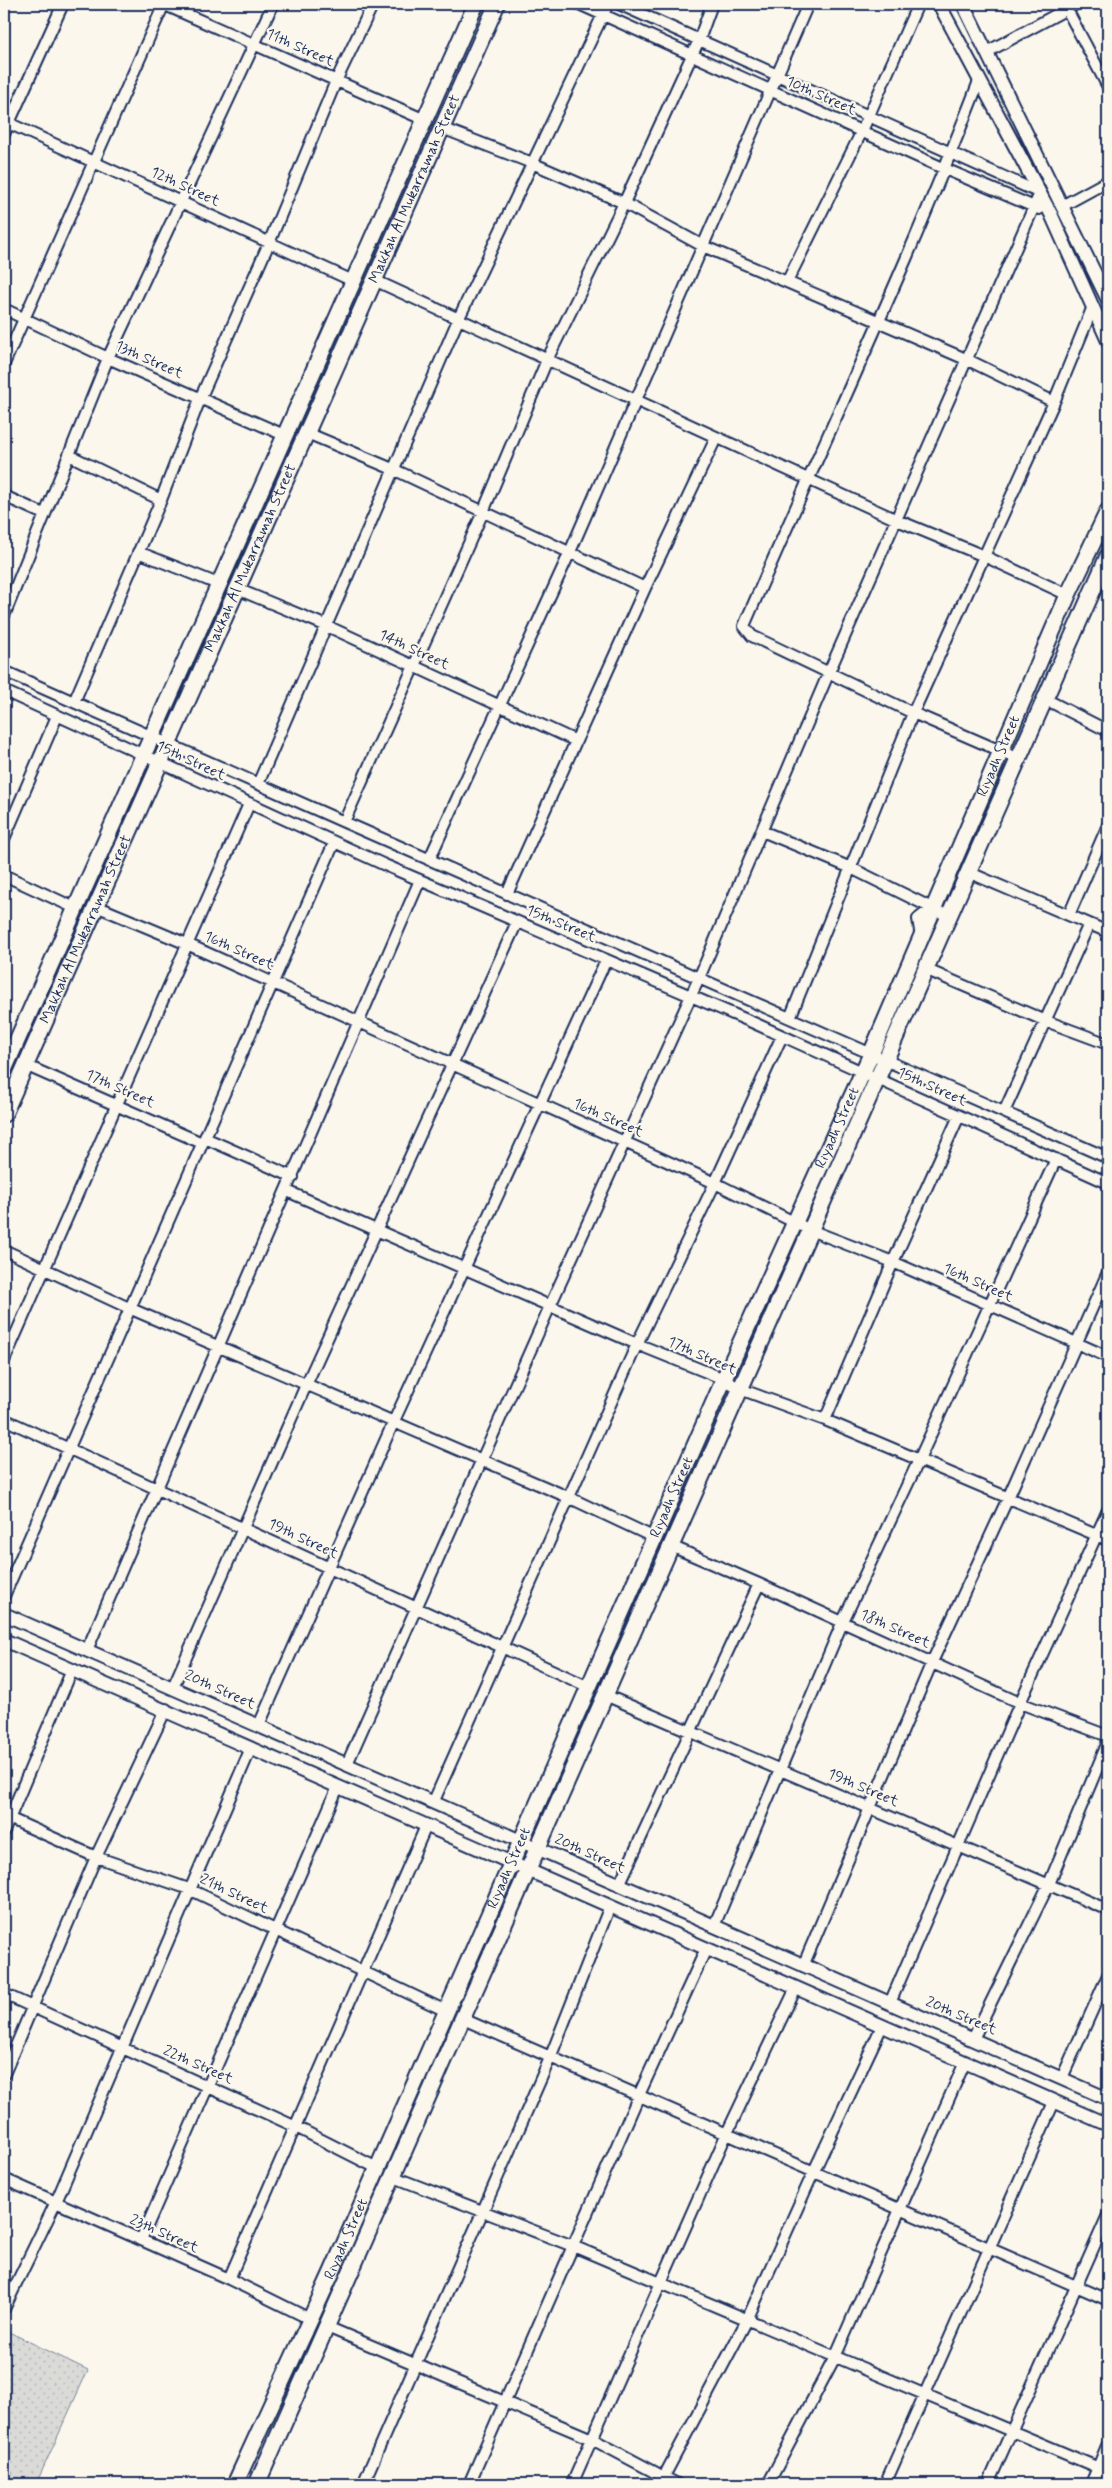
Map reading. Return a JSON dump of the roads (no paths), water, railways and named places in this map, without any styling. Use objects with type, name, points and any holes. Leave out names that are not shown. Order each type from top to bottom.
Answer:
[{"type":"main road","name":"Makkah Al Mukarramah Street","points":[[5,1065],[476,4]]},
{"type":"main road","name":"Makkah Al Mukarramah Street","points":[[4,1114],[497,4]]},
{"type":"main road","name":"Riyadh Street","points":[[236,2484],[512,1863],[724,1378],[871,1054],[932,908],[1068,595],[1108,511]]},
{"type":"main road","name":"Riyadh Street","points":[[258,2484],[1108,556]]},
{"type":"street","points":[[4,134],[6,122],[63,4]]},
{"type":"street","points":[[4,364],[164,4]]},
{"type":"street","name":"11th Street","points":[[164,4],[425,120]]},
{"type":"street","points":[[4,616],[108,358],[180,201],[256,45],[273,4]]},
{"type":"street","points":[[74,702],[161,500],[200,399],[269,243],[336,81],[373,4]]},
{"type":"street","name":"10th Street","points":[[579,4],[945,169],[1051,214]]},
{"type":"street","points":[[258,784],[395,470],[458,320],[608,4]]},
{"type":"street","name":"10th Street","points":[[619,4],[1040,193]]},
{"type":"street","points":[[344,822],[483,512],[547,360],[624,203],[699,40],[712,4]]},
{"type":"street","points":[[429,860],[570,552],[808,4]]},
{"type":"street","points":[[788,282],[862,131],[918,4]]},
{"type":"street","points":[[939,4],[1051,214],[1108,341]]},
{"type":"street","points":[[963,4],[1108,300]]},
{"type":"street","points":[[987,52],[1069,5],[1108,87]]},
{"type":"street","points":[[979,81],[952,153],[807,479],[744,626],[752,636],[913,712],[1019,759]]},
{"type":"street","name":"12th Street","points":[[6,122],[353,281]]},
{"type":"street","points":[[442,128],[532,163],[624,203],[703,246],[968,360],[1054,402]]},
{"type":"street","points":[[1062,206],[1108,181]]},
{"type":"street","points":[[347,1764],[550,1306],[699,978],[829,672],[1040,193]]},
{"type":"street","points":[[374,280],[716,438],[1068,595]]},
{"type":"street","name":"13th Street","points":[[4,309],[108,358],[284,435]]},
{"type":"street","points":[[790,1018],[913,712],[1054,402],[1092,309]]},
{"type":"street","points":[[306,433],[395,470],[645,588]]},
{"type":"street","points":[[507,894],[645,588],[716,438]]},
{"type":"street","points":[[69,455],[161,500]]},
{"type":"street","points":[[4,496],[44,514]]},
{"type":"street","points":[[138,552],[218,584]]},
{"type":"street","name":"14th Street","points":[[237,589],[327,626],[576,741]]},
{"type":"street","name":"15th Street","points":[[4,670],[168,745],[1108,1158]]},
{"type":"street","name":"15th Street","points":[[4,691],[334,843],[691,996],[1108,1182]]},
{"type":"street","points":[[1045,699],[1108,731]]},
{"type":"street","points":[[4,839],[57,716]]},
{"type":"street","points":[[4,1361],[249,804]]},
{"type":"street","points":[[1069,915],[1108,825]]},
{"type":"street","points":[[762,831],[850,868],[948,916]]},
{"type":"street","points":[[4,1596],[334,843]]},
{"type":"street","points":[[968,872],[1108,932]]},
{"type":"street","points":[[4,875],[75,908]]},
{"type":"street","points":[[87,1650],[218,1346],[287,1192],[420,880]]},
{"type":"street","name":"16th Street","points":[[96,906],[187,944],[715,1182],[810,1230],[892,1262],[1108,1357]]},
{"type":"street","points":[[173,1687],[306,1385],[517,922]]},
{"type":"street","points":[[1004,1112],[1089,924]]},
{"type":"street","points":[[259,1724],[394,1421],[606,960]]},
{"type":"street","points":[[925,969],[1046,1021],[1108,1044]]},
{"type":"street","points":[[433,1803],[504,1647],[636,1344],[715,1182],[782,1036]]},
{"type":"street","name":"17th Street","points":[[25,1065],[293,1177]]},
{"type":"street","points":[[825,1420],[892,1262],[959,1116]]},
{"type":"street","points":[[714,1926],[843,1621],[919,1460],[1056,1159]]},
{"type":"street","name":"17th Street","points":[[287,1192],[377,1229],[636,1344],[724,1378],[740,1390],[825,1420],[1108,1540]]},
{"type":"street","points":[[4,1250],[129,1308],[568,1497],[655,1538]]},
{"type":"street","points":[[804,1966],[932,1662],[1008,1498],[1108,1272]]},
{"type":"street","name":"19th Street","points":[[4,1419],[589,1687]]},
{"type":"street","points":[[890,2003],[1020,1703],[1108,1510]]},
{"type":"street","name":"18th Street","points":[[672,1546],[843,1621],[1020,1703],[1108,1736]]},
{"type":"street","points":[[619,1885],[759,1584]]},
{"type":"street","name":"20th Street","points":[[4,1614],[259,1724],[520,1842],[1108,2099]]},
{"type":"street","points":[[4,1640],[166,1709],[426,1826],[1108,2125]]},
{"type":"street","points":[[4,1831],[6,1817],[72,1670]]},
{"type":"street","name":"19th Street","points":[[605,1695],[780,1768],[1108,1910]]},
{"type":"street","points":[[4,2074],[96,1857],[166,1709]]},
{"type":"street","points":[[973,2039],[1049,1884],[1108,1742]]},
{"type":"street","points":[[4,2309],[56,2202],[250,1748]]},
{"type":"street","points":[[141,2240],[338,1787]]},
{"type":"street","name":"21th Street","points":[[6,1817],[96,1857],[189,1889],[446,2011]]},
{"type":"street","points":[[228,2279],[361,1970],[426,1826]]},
{"type":"street","points":[[363,2484],[550,2058],[610,1906]]},
{"type":"street","points":[[468,2484],[639,2095],[706,1949]]},
{"type":"street","points":[[1062,2078],[1108,1975]]},
{"type":"street","points":[[572,2484],[727,2133],[796,1988]]},
{"type":"street","name":"22th Street","points":[[4,1994],[294,2126],[377,2168]]},
{"type":"street","points":[[464,2019],[1108,2300]]},
{"type":"street","points":[[661,2481],[748,2320],[814,2171],[882,2026]]},
{"type":"street","points":[[768,2484],[835,2357],[899,2208],[965,2062]]},
{"type":"street","points":[[885,2484],[988,2247],[1054,2102]]},
{"type":"street","points":[[394,2177],[484,2210],[573,2246],[1099,2468]]},
{"type":"street","name":"23th Street","points":[[4,2179],[228,2279],[310,2318]]},
{"type":"street","points":[[988,2484],[1108,2215]]},
{"type":"street","points":[[327,2327],[592,2439],[661,2481],[677,2484]]},
{"type":"street","points":[[1092,2484],[1108,2446]]}]
